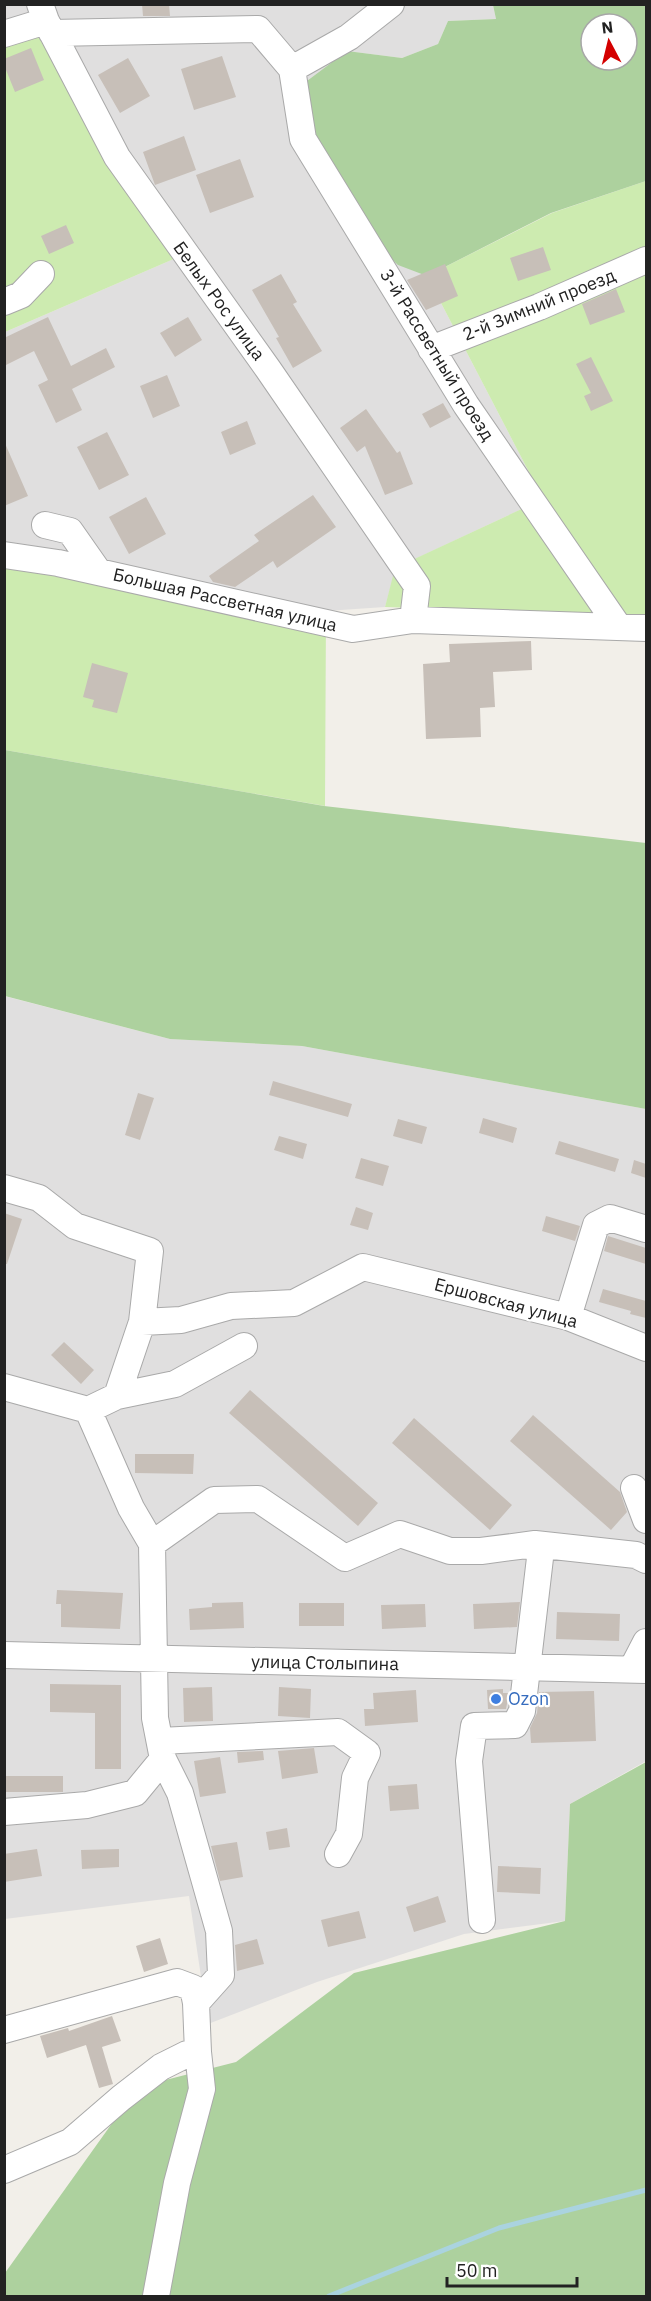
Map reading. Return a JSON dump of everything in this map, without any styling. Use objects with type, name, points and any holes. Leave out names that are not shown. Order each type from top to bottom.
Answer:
[{"type":"street","points":[[4,34],[46,19],[258,29],[292,69],[349,37],[391,4]]},
{"type":"street","name":"Белых Рос улица","points":[[46,19],[117,157],[268,369],[417,586],[413,620]]},
{"type":"street","name":"3-й Рассветный проезд","points":[[292,69],[303,139],[466,405],[618,626]]},
{"type":"street","name":"2-й Зимний проезд","points":[[431,349],[539,307],[646,260]]},
{"type":"street","points":[[4,302],[21,295],[41,274]]},
{"type":"street","points":[[45,525],[70,531],[98,572]]},
{"type":"street","name":"Большая Рассветная улица","points":[[4,555],[58,562],[353,629],[413,620],[646,628]]},
{"type":"street","points":[[4,1188],[39,1198],[75,1226],[150,1251],[142,1322],[117,1396]]},
{"type":"street","points":[[568,1317],[596,1225],[610,1218],[646,1229]]},
{"type":"street","name":"Ершовская улица","points":[[142,1322],[181,1320],[231,1306],[294,1303],[363,1267],[568,1317],[646,1348]]},
{"type":"street","points":[[4,1387],[88,1410],[117,1396],[175,1384],[244,1346]]},
{"type":"street","points":[[88,1410],[131,1508],[152,1544],[155,1718],[161,1750],[180,1793],[219,1931],[221,1975],[196,2003]]},
{"type":"street","points":[[634,1488],[646,1520]]},
{"type":"street","points":[[152,1544],[214,1500],[258,1499],[345,1558],[400,1534],[450,1551],[481,1551],[535,1544],[641,1557],[646,1526]]},
{"type":"street","points":[[482,1920],[469,1761],[474,1726],[515,1725],[522,1711],[540,1558],[535,1544]]},
{"type":"street","points":[[639,1670],[646,1642]]},
{"type":"street","name":"улица Столыпина","points":[[4,1656],[639,1670]]},
{"type":"street","points":[[161,1750],[338,1732],[367,1753],[355,1778],[349,1834],[338,1854]]},
{"type":"street","points":[[4,1812],[87,1805],[135,1792],[161,1750]]},
{"type":"street","points":[[4,2030],[177,1982],[194,1988],[202,2089],[177,2183],[156,2296]]},
{"type":"street","points":[[4,2170],[70,2142],[121,2097],[161,2067],[187,2054],[198,2052]]},
{"type":"shaded area","points":[[5,5],[493,5],[496,19],[448,21],[438,44],[402,58],[347,51],[310,141],[361,207],[363,230],[427,276],[543,499],[396,568],[385,607],[326,611],[5,544],[5,332],[176,258],[5,43]]},
{"type":"shaded area","points":[[4,996],[170,1039],[302,1046],[646,1109],[646,1761],[570,1804],[565,1921],[464,1934],[317,1982],[208,2024],[189,1896],[5,1919]]},
{"type":"green space","points":[[493,5],[646,5],[646,181],[551,213],[427,276],[398,265],[363,230],[361,207],[310,141],[303,84],[347,51],[402,58],[438,44],[448,21],[496,19]]},
{"type":"green space","points":[[38,31],[176,258],[5,332],[4,43]]},
{"type":"green space","points":[[646,181],[646,616],[385,607],[395,568],[543,499],[427,276],[552,213]]},
{"type":"green space","points":[[4,544],[326,611],[325,806],[5,750]]},
{"type":"green space","points":[[5,750],[324,806],[646,843],[646,1109],[302,1046],[170,1039],[5,996]]},
{"type":"green space","points":[[646,1762],[646,2296],[5,2296],[5,2273],[138,2087],[236,2062],[354,1973],[565,1921],[570,1804]]},
{"type":"building","points":[[142,4],[169,4],[170,16],[143,16]]},
{"type":"building","points":[[31,48],[44,80],[15,92],[4,65],[4,59]]},
{"type":"building","points":[[222,56],[236,97],[194,110],[181,69]]},
{"type":"building","points":[[128,58],[150,96],[120,113],[98,75]]},
{"type":"building","points":[[184,136],[196,170],[155,185],[143,152]]},
{"type":"building","points":[[240,159],[254,197],[210,213],[196,175]]},
{"type":"building","points":[[66,225],[74,243],[49,254],[41,236]]},
{"type":"building","points":[[543,247],[551,270],[518,281],[510,258]]},
{"type":"building","points":[[445,264],[458,296],[426,310],[407,280]]},
{"type":"building","points":[[281,274],[297,302],[293,304],[322,351],[293,368],[276,338],[279,337],[252,290]]},
{"type":"building","points":[[616,289],[625,312],[590,325],[582,304]]},
{"type":"building","points":[[48,317],[71,366],[106,348],[115,367],[72,389],[82,410],[56,423],[38,385],[48,380],[34,351],[4,366],[4,338]]},
{"type":"building","points":[[188,317],[202,340],[175,357],[160,333]]},
{"type":"building","points":[[591,357],[613,401],[591,411],[584,396],[591,393],[576,364]]},
{"type":"building","points":[[167,375],[180,406],[153,418],[140,386]]},
{"type":"building","points":[[443,403],[451,417],[430,428],[422,414]]},
{"type":"building","points":[[366,409],[397,453],[400,451],[413,484],[385,495],[365,446],[357,452],[340,428]]},
{"type":"building","points":[[247,421],[256,444],[230,455],[221,432]]},
{"type":"building","points":[[107,432],[129,475],[99,490],[77,447]]},
{"type":"building","points":[[4,441],[28,496],[4,506]]},
{"type":"building","points":[[313,495],[336,527],[277,568],[273,561],[235,587],[213,582],[209,576],[259,541],[254,535]]},
{"type":"building","points":[[146,497],[166,534],[129,554],[109,517]]},
{"type":"building","points":[[531,641],[532,670],[493,672],[495,707],[480,708],[481,737],[426,739],[423,664],[450,662],[449,644]]},
{"type":"building","points":[[92,663],[128,673],[117,713],[92,707],[94,700],[83,697]]},
{"type":"building","points":[[273,1081],[352,1104],[348,1117],[269,1095]]},
{"type":"building","points":[[138,1093],[154,1098],[140,1140],[125,1135]]},
{"type":"building","points":[[483,1118],[517,1128],[513,1143],[479,1133]]},
{"type":"building","points":[[398,1119],[427,1127],[422,1144],[393,1136]]},
{"type":"building","points":[[279,1136],[307,1144],[303,1159],[274,1150]]},
{"type":"building","points":[[559,1141],[619,1159],[615,1172],[555,1154]]},
{"type":"building","points":[[361,1158],[389,1166],[383,1186],[355,1178]]},
{"type":"building","points":[[634,1160],[646,1164],[646,1178],[631,1173]]},
{"type":"building","points":[[356,1207],[373,1213],[368,1230],[350,1225]]},
{"type":"building","points":[[4,1213],[22,1219],[7,1264],[4,1264]]},
{"type":"building","points":[[546,1216],[580,1226],[575,1241],[542,1231]]},
{"type":"building","points":[[608,1236],[646,1248],[646,1264],[604,1251]]},
{"type":"building","points":[[603,1289],[646,1301],[646,1318],[599,1302]]},
{"type":"building","points":[[64,1342],[94,1370],[81,1384],[51,1355]]},
{"type":"building","points":[[250,1390],[378,1503],[358,1526],[229,1413]]},
{"type":"building","points":[[533,1415],[620,1492],[627,1512],[611,1530],[510,1441]]},
{"type":"building","points":[[414,1418],[512,1505],[490,1530],[392,1443]]},
{"type":"building","points":[[135,1454],[194,1454],[193,1474],[135,1473]]},
{"type":"building","points":[[57,1590],[123,1593],[120,1629],[61,1627],[61,1604],[56,1604]]},
{"type":"building","points":[[243,1602],[244,1628],[190,1630],[189,1609],[212,1607],[212,1603]]},
{"type":"building","points":[[520,1602],[517,1627],[474,1629],[473,1604]]},
{"type":"building","points":[[299,1603],[344,1603],[344,1626],[299,1626]]},
{"type":"building","points":[[425,1604],[426,1627],[382,1629],[381,1605]]},
{"type":"building","points":[[557,1612],[620,1614],[619,1641],[556,1639]]},
{"type":"building","points":[[50,1684],[121,1685],[121,1769],[95,1769],[95,1713],[50,1712]]},
{"type":"building","points":[[212,1687],[213,1721],[184,1722],[183,1688]]},
{"type":"building","points":[[279,1687],[311,1689],[310,1718],[278,1716]]},
{"type":"building","points":[[503,1689],[503,1693],[509,1693],[506,1709],[488,1709],[487,1690]]},
{"type":"building","points":[[416,1690],[418,1722],[365,1726],[364,1709],[374,1709],[373,1693]]},
{"type":"building","points":[[594,1691],[596,1741],[531,1743],[530,1728],[537,1713],[539,1692]]},
{"type":"building","points":[[314,1748],[318,1773],[282,1779],[278,1751]]},
{"type":"building","points":[[263,1751],[264,1760],[238,1763],[237,1752]]},
{"type":"building","points":[[220,1757],[226,1793],[200,1797],[194,1761]]},
{"type":"building","points":[[4,1776],[63,1776],[63,1792],[4,1792]]},
{"type":"building","points":[[417,1784],[419,1809],[390,1811],[388,1786]]},
{"type":"building","points":[[287,1828],[290,1847],[269,1850],[266,1832]]},
{"type":"building","points":[[237,1842],[243,1877],[220,1881],[211,1846]]},
{"type":"building","points":[[37,1849],[42,1876],[4,1882],[4,1854]]},
{"type":"building","points":[[119,1849],[119,1867],[82,1869],[81,1850]]},
{"type":"building","points":[[498,1866],[541,1868],[540,1894],[497,1892]]},
{"type":"building","points":[[438,1896],[446,1922],[414,1932],[406,1907]]},
{"type":"building","points":[[359,1911],[366,1938],[328,1947],[321,1920]]},
{"type":"building","points":[[160,1938],[168,1964],[144,1972],[136,1946]]},
{"type":"building","points":[[257,1939],[264,1964],[237,1971],[235,1945]]},
{"type":"building","points":[[112,2016],[121,2041],[102,2047],[113,2084],[99,2088],[86,2045],[47,2058],[40,2036],[68,2028],[69,2031]]},
{"type":"waterway","points":[[329,2296],[499,2228],[646,2190]]},
{"type":"place","name":"Ozon","points":[[496,1699]]}]
